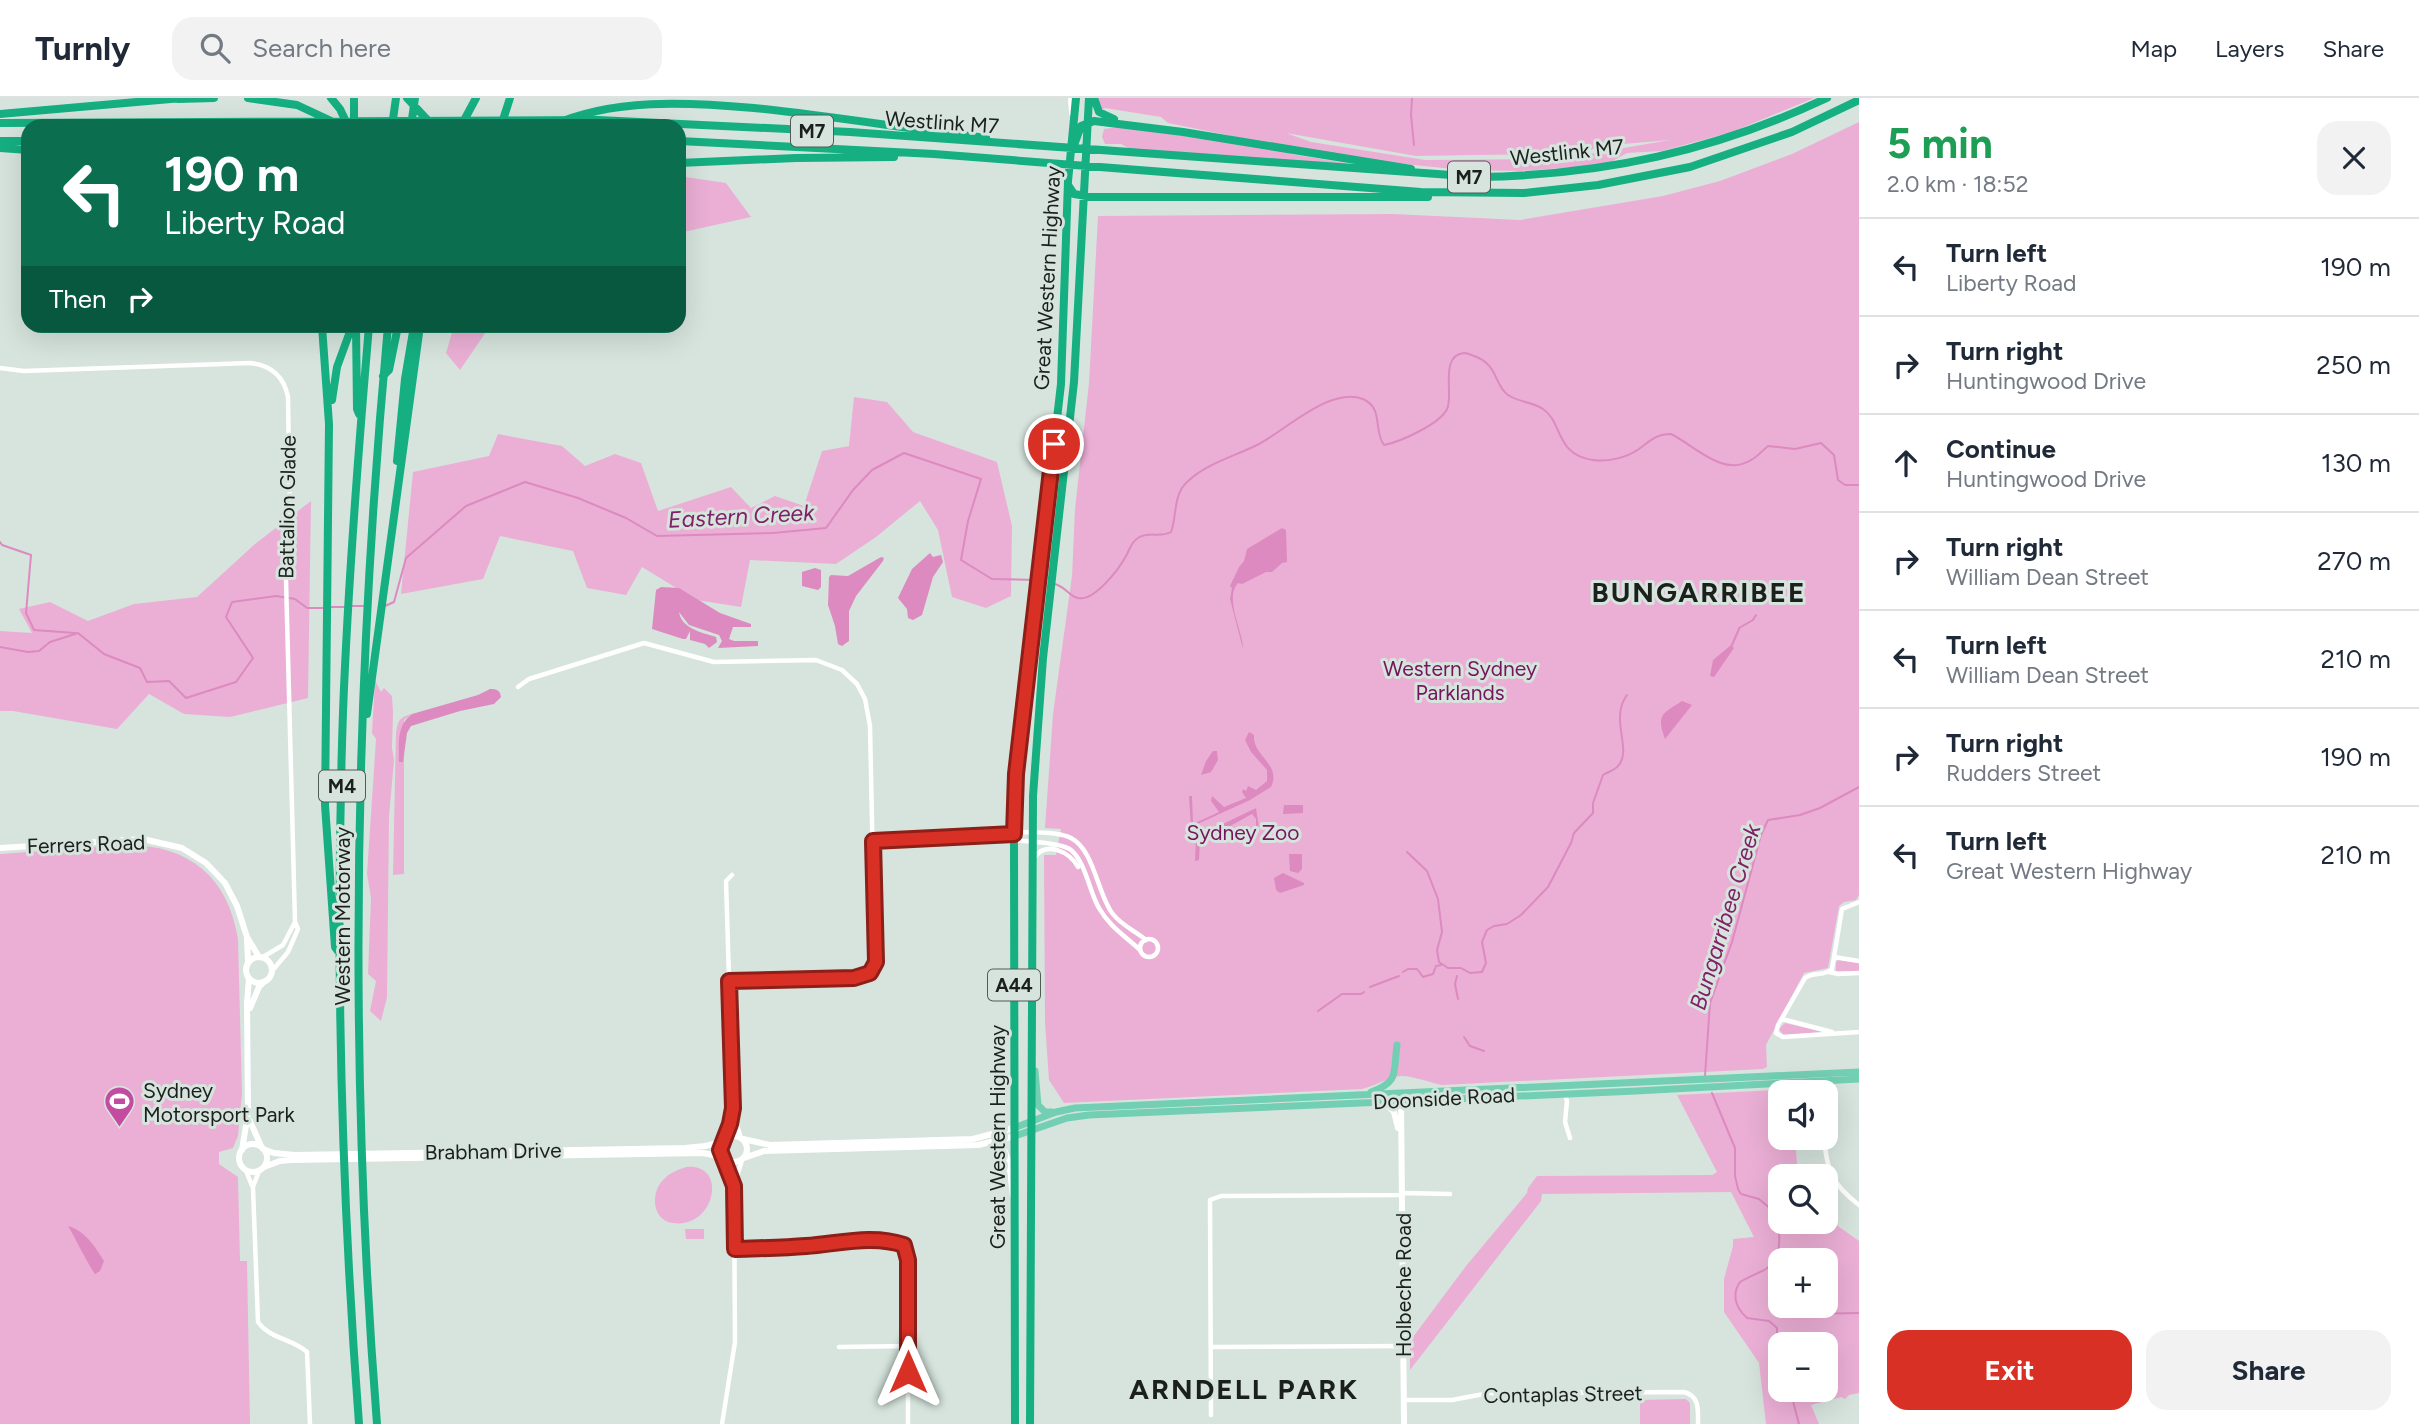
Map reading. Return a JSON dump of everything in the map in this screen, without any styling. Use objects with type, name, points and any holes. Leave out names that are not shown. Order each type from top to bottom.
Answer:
[{"type":"highway","points":[[0,114],[214,98]]},
{"type":"highway","points":[[248,98],[276,101],[310,110],[328,119]]},
{"type":"highway","points":[[331,98],[345,119]]},
{"type":"highway","points":[[354,98],[354,119]]},
{"type":"highway","points":[[393,119],[396,98]]},
{"type":"highway","points":[[407,98],[426,119]]},
{"type":"highway","points":[[412,119],[415,98]]},
{"type":"highway","points":[[461,119],[468,98]]},
{"type":"highway","points":[[463,119],[476,98]]},
{"type":"highway","points":[[503,119],[510,98]]},
{"type":"highway","name":"Great Western Highway","points":[[1015,1424],[1016,774],[1061,384],[1073,98]]},
{"type":"highway","name":"Great Western Highway","points":[[1030,1424],[1032,838],[1037,742],[1074,382],[1089,98]]},
{"type":"highway","name":"M7","points":[[1094,98],[1102,115],[1137,125]]},
{"type":"highway","name":"Westlink M7","points":[[686,124],[850,132],[1447,177],[1557,174],[1634,163],[1718,142],[1827,98]]},
{"type":"highway","points":[[569,119],[618,103],[663,99],[826,116],[1020,141],[1026,145]]},
{"type":"highway","name":"Westlink M7","points":[[686,141],[934,154],[1473,194],[1557,190],[1648,177],[1723,157],[1766,142],[1818,121],[1859,100]]},
{"type":"highway","points":[[1070,158],[1079,130],[1087,122]]},
{"type":"highway","name":"M7","points":[[1087,122],[1137,125],[1447,177]]},
{"type":"highway","name":"Westlink M7","points":[[0,123],[21,123]]},
{"type":"highway","points":[[0,141],[21,141]]},
{"type":"highway","points":[[0,148],[21,150]]},
{"type":"highway","points":[[686,163],[838,157],[929,158],[934,154]]},
{"type":"highway","points":[[1068,181],[1072,192],[1083,196],[1446,197],[1473,194]]},
{"type":"highway","points":[[1082,208],[1087,201],[1138,201],[1179,197]]},
{"type":"highway","points":[[322,333],[328,424],[326,814],[335,947],[340,953]]},
{"type":"highway","points":[[328,424],[334,379],[340,355],[351,333]]},
{"type":"highway","points":[[354,333],[357,409],[361,421]]},
{"type":"highway","name":"Western Motorway","points":[[359,1424],[343,1148],[340,848],[347,619],[368,333]]},
{"type":"highway","name":"Western Motorway","points":[[377,1424],[362,1165],[358,901],[367,590],[387,333]]},
{"type":"highway","points":[[383,376],[389,370],[397,333]]},
{"type":"highway","points":[[362,719],[368,713],[393,511],[403,399],[413,333]]},
{"type":"highway","points":[[393,511],[403,458],[419,333]]},
{"type":"main road","name":"Ferrers Road","points":[[0,848],[130,839],[170,844],[206,863],[225,883],[237,906],[247,937],[248,962]]},
{"type":"main road","name":"Ferrers Road","points":[[247,937],[261,957]]},
{"type":"main road","points":[[247,1016],[253,999],[272,971],[270,963],[261,957],[248,962],[246,971],[249,978],[247,1016],[248,1112],[239,1162],[246,1171],[262,1169],[267,1156],[253,1133],[248,1112]]},
{"type":"main road","points":[[249,978],[257,982],[265,981]]},
{"type":"main road","points":[[1031,1039],[1038,1105],[1045,1112],[1056,1112]]},
{"type":"main road","points":[[1364,1094],[1384,1088],[1390,1082],[1398,1045]]},
{"type":"main road","name":"Doonside Road","points":[[1031,1126],[1056,1112],[1075,1108],[1364,1094],[1401,1097],[1859,1072]]},
{"type":"main road","name":"Doonside Road","points":[[1553,1090],[1566,1097],[1583,1093],[1859,1079]]},
{"type":"main road","name":"Doonside Road","points":[[1031,1126],[1090,1115],[1384,1102],[1401,1097]]},
{"type":"main road","name":"Holbeche Road","points":[[1401,1097],[1404,1424]]},
{"type":"main road","name":"Holbeche Road","points":[[1384,1102],[1390,1105],[1396,1116],[1402,1147]]},
{"type":"main road","points":[[1014,1132],[973,1139],[770,1145],[732,1136],[723,1141],[720,1150],[724,1158],[733,1162],[764,1151],[978,1145],[993,1142],[1031,1126]]},
{"type":"main road","points":[[742,1138],[747,1148],[743,1159]]},
{"type":"main road","name":"Brabham Drive","points":[[262,1148],[274,1153],[295,1155],[685,1147],[709,1146],[723,1141]]},
{"type":"main road","points":[[993,1142],[1002,1145],[1008,1156],[1010,1187],[1014,1201]]},
{"type":"main road","points":[[242,1150],[251,1144],[262,1148]]},
{"type":"main road","name":"Brabham Drive","points":[[262,1169],[280,1161],[305,1160],[703,1153],[724,1158]]},
{"type":"street","name":"Battalion Glade","points":[[0,368],[24,371],[250,363],[272,370],[282,380],[288,397],[290,527],[286,553],[286,623],[295,922],[298,929],[295,942],[272,971]]},
{"type":"street","points":[[518,687],[529,679],[644,643],[714,662],[810,659],[829,663],[852,679],[861,691],[870,726],[876,962],[870,973],[854,978],[729,981]]},
{"type":"street","points":[[873,841],[945,839],[958,836],[1032,838],[1062,835],[1077,842],[1084,851],[1112,913],[1128,930],[1146,940],[1156,942],[1156,953],[1147,957],[1111,925],[1075,861],[1060,850],[1040,851],[1032,863]]},
{"type":"street","points":[[1032,838],[1071,850],[1087,883]]},
{"type":"street","points":[[723,1141],[733,1108],[726,881],[732,875]]},
{"type":"street","points":[[1829,972],[1842,909],[1859,903]]},
{"type":"street","points":[[261,957],[283,944],[295,922]]},
{"type":"street","points":[[1140,950],[1146,940]]},
{"type":"street","points":[[1834,957],[1859,961]]},
{"type":"street","points":[[1859,973],[1829,972],[1807,976],[1776,1033],[1783,1037],[1859,1032]]},
{"type":"street","points":[[1782,1019],[1836,1033]]},
{"type":"street","points":[[1553,1090],[1565,1109]]},
{"type":"street","points":[[1566,1097],[1565,1122],[1570,1138]]},
{"type":"street","points":[[733,1108],[742,1138]]},
{"type":"street","points":[[1825,1150],[1831,1176],[1841,1191],[1859,1205]]},
{"type":"street","points":[[722,1424],[735,1349],[734,1186],[724,1158]]},
{"type":"street","points":[[734,1186],[743,1159]]},
{"type":"street","points":[[253,1188],[262,1169]]},
{"type":"street","points":[[246,1171],[253,1188],[258,1322],[270,1333],[307,1352],[310,1424]]},
{"type":"street","points":[[1211,1415],[1210,1199],[1221,1196],[1450,1194]]},
{"type":"street","points":[[735,1249],[858,1241],[892,1241],[904,1245],[908,1260],[908,1424]]},
{"type":"street","points":[[839,1347],[907,1346]]},
{"type":"street","points":[[1211,1347],[1404,1346]]},
{"type":"street","name":"Contaplas Street","points":[[1404,1400],[1452,1400],[1493,1393],[1684,1392],[1691,1394],[1696,1401],[1698,1424]]},
{"type":"green space","points":[[1097,98],[1814,98],[1732,132],[1662,151],[1627,153],[1611,162],[1578,167],[1520,171],[1463,170],[1384,162],[1271,144],[1168,123],[1161,117],[1105,108],[1102,110]],"holes":[[[1286,133],[1416,156],[1550,154],[1670,140],[1560,159],[1425,160],[1311,142]]]},
{"type":"green space","name":"Western Sydney Parklands","points":[[1859,122],[1859,895],[1856,900],[1844,902],[1839,906],[1828,968],[1804,973],[1766,1045],[1767,1067],[1442,1085],[1400,1076],[1362,1089],[1064,1103],[1049,1080],[1045,1023],[1044,855],[1056,855],[1061,829],[1045,828],[1053,714],[1072,576],[1075,509],[1089,383],[1098,216],[1393,214],[1520,220],[1663,196],[1720,181],[1792,154]]},
{"type":"green space","points":[[1119,127],[1291,151],[1291,154],[1358,165],[1130,149],[1121,144],[1105,144],[1102,137],[1104,129]]},
{"type":"green space","points":[[686,177],[726,183],[751,217],[686,231]]},
{"type":"green space","points":[[452,333],[485,333],[460,370],[446,353]]},
{"type":"green space","points":[[854,397],[887,402],[913,432],[997,462],[1012,526],[1011,596],[986,608],[952,597],[938,530],[920,501],[876,537],[836,564],[750,560],[741,607],[696,600],[642,567],[626,595],[587,588],[573,551],[500,536],[483,579],[401,594],[413,472],[489,456],[498,434],[562,446],[585,466],[615,454],[641,463],[658,511],[731,487],[751,508],[775,496],[804,506],[822,451],[849,446]]},
{"type":"green space","points":[[311,501],[308,698],[230,717],[184,714],[149,694],[117,729],[0,711],[0,631],[32,633],[19,609],[50,602],[88,621],[134,604],[197,597],[255,544]]},
{"type":"green space","points":[[375,680],[381,692],[384,688],[392,696],[394,760],[389,817],[387,997],[381,1021],[370,1011],[376,981],[368,974],[371,898],[367,874],[376,739],[372,733]]},
{"type":"green space","points":[[412,714],[404,720],[404,874],[393,875],[396,733],[400,720]]},
{"type":"green space","name":"Sydney Motorsport Park","points":[[124,845],[167,850],[201,868],[225,898],[238,939],[242,1094],[238,1136],[233,1148],[219,1152],[219,1164],[238,1177],[240,1261],[247,1261],[250,1424],[0,1424],[0,854]]},
{"type":"green space","points":[[1838,960],[1859,963],[1859,971],[1836,971]]},
{"type":"green space","points":[[1785,1023],[1824,1032],[1783,1035],[1779,1029]]},
{"type":"green space","points":[[1768,1090],[1768,1150],[1796,1150],[1797,1164],[1768,1164],[1768,1234],[1838,1234],[1838,1226],[1859,1241],[1859,1393],[1849,1395],[1845,1399],[1838,1398],[1838,1332],[1768,1332],[1768,1402],[1822,1402],[1811,1405],[1819,1424],[1766,1424],[1759,1363],[1724,1312],[1724,1279],[1733,1239],[1754,1237],[1731,1192],[1542,1194],[1541,1201],[1410,1370],[1410,1341],[1466,1266],[1527,1193],[1537,1176],[1712,1175],[1717,1172],[1677,1095]]},
{"type":"green space","points":[[686,1167],[700,1169],[708,1175],[712,1185],[707,1207],[699,1216],[687,1222],[666,1221],[661,1218],[656,1206],[658,1187],[673,1172]]},
{"type":"green space","points":[[685,1229],[704,1229],[704,1239],[686,1239]]},
{"type":"green space","points":[[1686,1399],[1690,1403],[1690,1424],[1640,1424],[1640,1400]]},
{"type":"shaded area","points":[[1282,528],[1286,530],[1287,562],[1272,572],[1266,572],[1242,584],[1238,583],[1234,590],[1233,606],[1243,649],[1230,599],[1230,586],[1244,561],[1247,549]]},
{"type":"shaded area","points":[[930,553],[933,557],[941,555],[943,562],[933,577],[922,615],[913,620],[908,618],[907,609],[898,598],[912,569]]},
{"type":"shaded area","points":[[881,557],[884,558],[883,561],[856,596],[849,611],[849,641],[842,646],[838,644],[828,605],[829,577],[848,576]]},
{"type":"shaded area","points":[[815,568],[821,570],[821,587],[818,590],[802,586],[802,572]]},
{"type":"shaded area","points":[[661,587],[679,588],[720,613],[751,624],[751,627],[733,627],[729,639],[758,641],[758,646],[718,648],[722,641],[719,635],[689,625],[679,612],[688,626],[716,637],[717,642],[709,648],[705,644],[690,640],[690,631],[686,639],[683,639],[652,629],[656,590]]},
{"type":"shaded area","points":[[1731,645],[1734,648],[1714,677],[1710,676],[1713,660]]},
{"type":"shaded area","points":[[490,689],[498,690],[501,695],[494,704],[411,726],[407,733],[403,762],[399,762],[401,730],[412,714]]},
{"type":"shaded area","points":[[1682,701],[1692,705],[1665,739],[1661,719]]},
{"type":"shaded area","points":[[1249,732],[1254,735],[1257,749],[1273,772],[1271,787],[1250,800],[1191,827],[1189,796],[1192,796],[1193,824],[1219,812],[1211,801],[1212,796],[1224,807],[1246,798],[1243,789],[1246,791],[1248,786],[1256,790],[1267,781],[1267,770],[1251,752],[1245,740]]},
{"type":"shaded area","points":[[1213,751],[1217,751],[1218,760],[1211,772],[1201,775],[1206,761]]},
{"type":"shaded area","points":[[1284,805],[1303,805],[1303,813],[1283,814]]},
{"type":"shaded area","points":[[1256,808],[1259,828],[1256,828],[1256,819],[1252,814],[1223,830],[1227,840],[1225,843],[1220,841],[1215,833],[1200,840],[1199,860],[1195,861],[1196,837]]},
{"type":"shaded area","points":[[1289,854],[1302,854],[1302,869],[1298,873],[1290,871]]},
{"type":"shaded area","points":[[1283,873],[1304,885],[1280,893],[1276,890],[1274,878]]},
{"type":"shaded area","points":[[68,1226],[84,1235],[97,1250],[104,1261],[100,1271],[95,1274]]},
{"type":"waterway","points":[[1412,98],[1414,145]]},
{"type":"waterway","name":"Eastern Creek","points":[[1055,584],[1078,598],[1091,595],[1112,576],[1136,540],[1146,535],[1171,532],[1179,493],[1195,475],[1257,445],[1322,404],[1350,397],[1363,399],[1374,408],[1384,445],[1419,432],[1436,421],[1447,409],[1449,368],[1456,355],[1464,353],[1487,364],[1508,395],[1543,409],[1554,422],[1566,445],[1581,457],[1593,460],[1617,459],[1666,434],[1671,434],[1719,463],[1730,465],[1740,465],[1751,460],[1768,446],[1795,449],[1821,443],[1834,455],[1838,480],[1845,485],[1859,485]]},
{"type":"waterway","name":"Eastern Creek","points":[[385,606],[394,602],[406,558],[466,506],[525,482],[578,498],[626,518],[657,536],[773,533],[826,528],[853,490],[872,470],[904,453],[981,479],[968,521],[961,560],[992,579],[1036,580]]},
{"type":"waterway","points":[[0,542],[31,555],[26,613],[34,630],[75,633]]},
{"type":"waterway","name":"Eastern Creek","points":[[0,647],[28,652],[39,651],[50,642],[78,633],[104,654],[140,668],[147,682],[169,681],[186,698],[236,682],[253,658],[226,617],[232,602],[276,596],[295,599],[307,608],[324,608]]},
{"type":"waterway","name":"Eastern Creek","points":[[350,606],[366,606]]},
{"type":"waterway","name":"Eastern Creek","points":[[329,607],[345,607]]},
{"type":"waterway","points":[[1739,628],[1753,620],[1756,615]]},
{"type":"waterway","points":[[1732,645],[1739,629]]},
{"type":"waterway","points":[[1407,852],[1427,871],[1438,899],[1442,932],[1437,950],[1439,962],[1448,968],[1461,968],[1470,973],[1482,972],[1486,963],[1482,942],[1487,930],[1507,924],[1521,915],[1548,887],[1574,833],[1593,813],[1593,803],[1603,775],[1617,767],[1622,759],[1620,714],[1627,695]]},
{"type":"waterway","name":"Bungarribee Creek","points":[[1705,1076],[1710,1003],[1732,942],[1761,835],[1768,820],[1800,815],[1820,808],[1859,787]]},
{"type":"waterway","points":[[1403,972],[1417,969],[1423,977],[1433,974],[1436,966],[1441,965]]},
{"type":"waterway","points":[[1370,987],[1399,976]]},
{"type":"waterway","points":[[1457,976],[1455,984],[1458,999]]},
{"type":"waterway","points":[[1318,1011],[1342,994],[1364,992]]},
{"type":"waterway","points":[[1464,1037],[1470,1046],[1484,1051]]},
{"type":"waterway","name":"Bungarribee Creek","points":[[1712,1093],[1735,1148],[1738,1189],[1741,1194],[1759,1199],[1778,1215],[1779,1244],[1776,1258],[1766,1269],[1740,1282],[1735,1296],[1740,1310],[1747,1318],[1769,1321],[1777,1328],[1777,1332]]},
{"type":"waterway","points":[[1838,1313],[1859,1313]]},
{"type":"waterway","name":"Bungarribee Creek","points":[[1793,1402],[1799,1424]]},
{"type":"place","name":"Sydney Motorsport Park","points":[[120,1129]]},
{"type":"district","name":"BUNGARRIBEE","points":[[1699,592]]},
{"type":"district","name":"ARNDELL PARK","points":[[1244,1389]]},
{"type":"route","points":[[908,1372],[908,1260],[904,1245],[892,1241],[858,1241],[735,1249],[734,1186],[720,1150],[733,1108],[729,981],[854,978],[870,973],[876,962],[873,841],[1014,834],[1016,774],[1054,444]]},
{"type":"park label","name":"Sydney Zoo","points":[[1243,832]]}]
